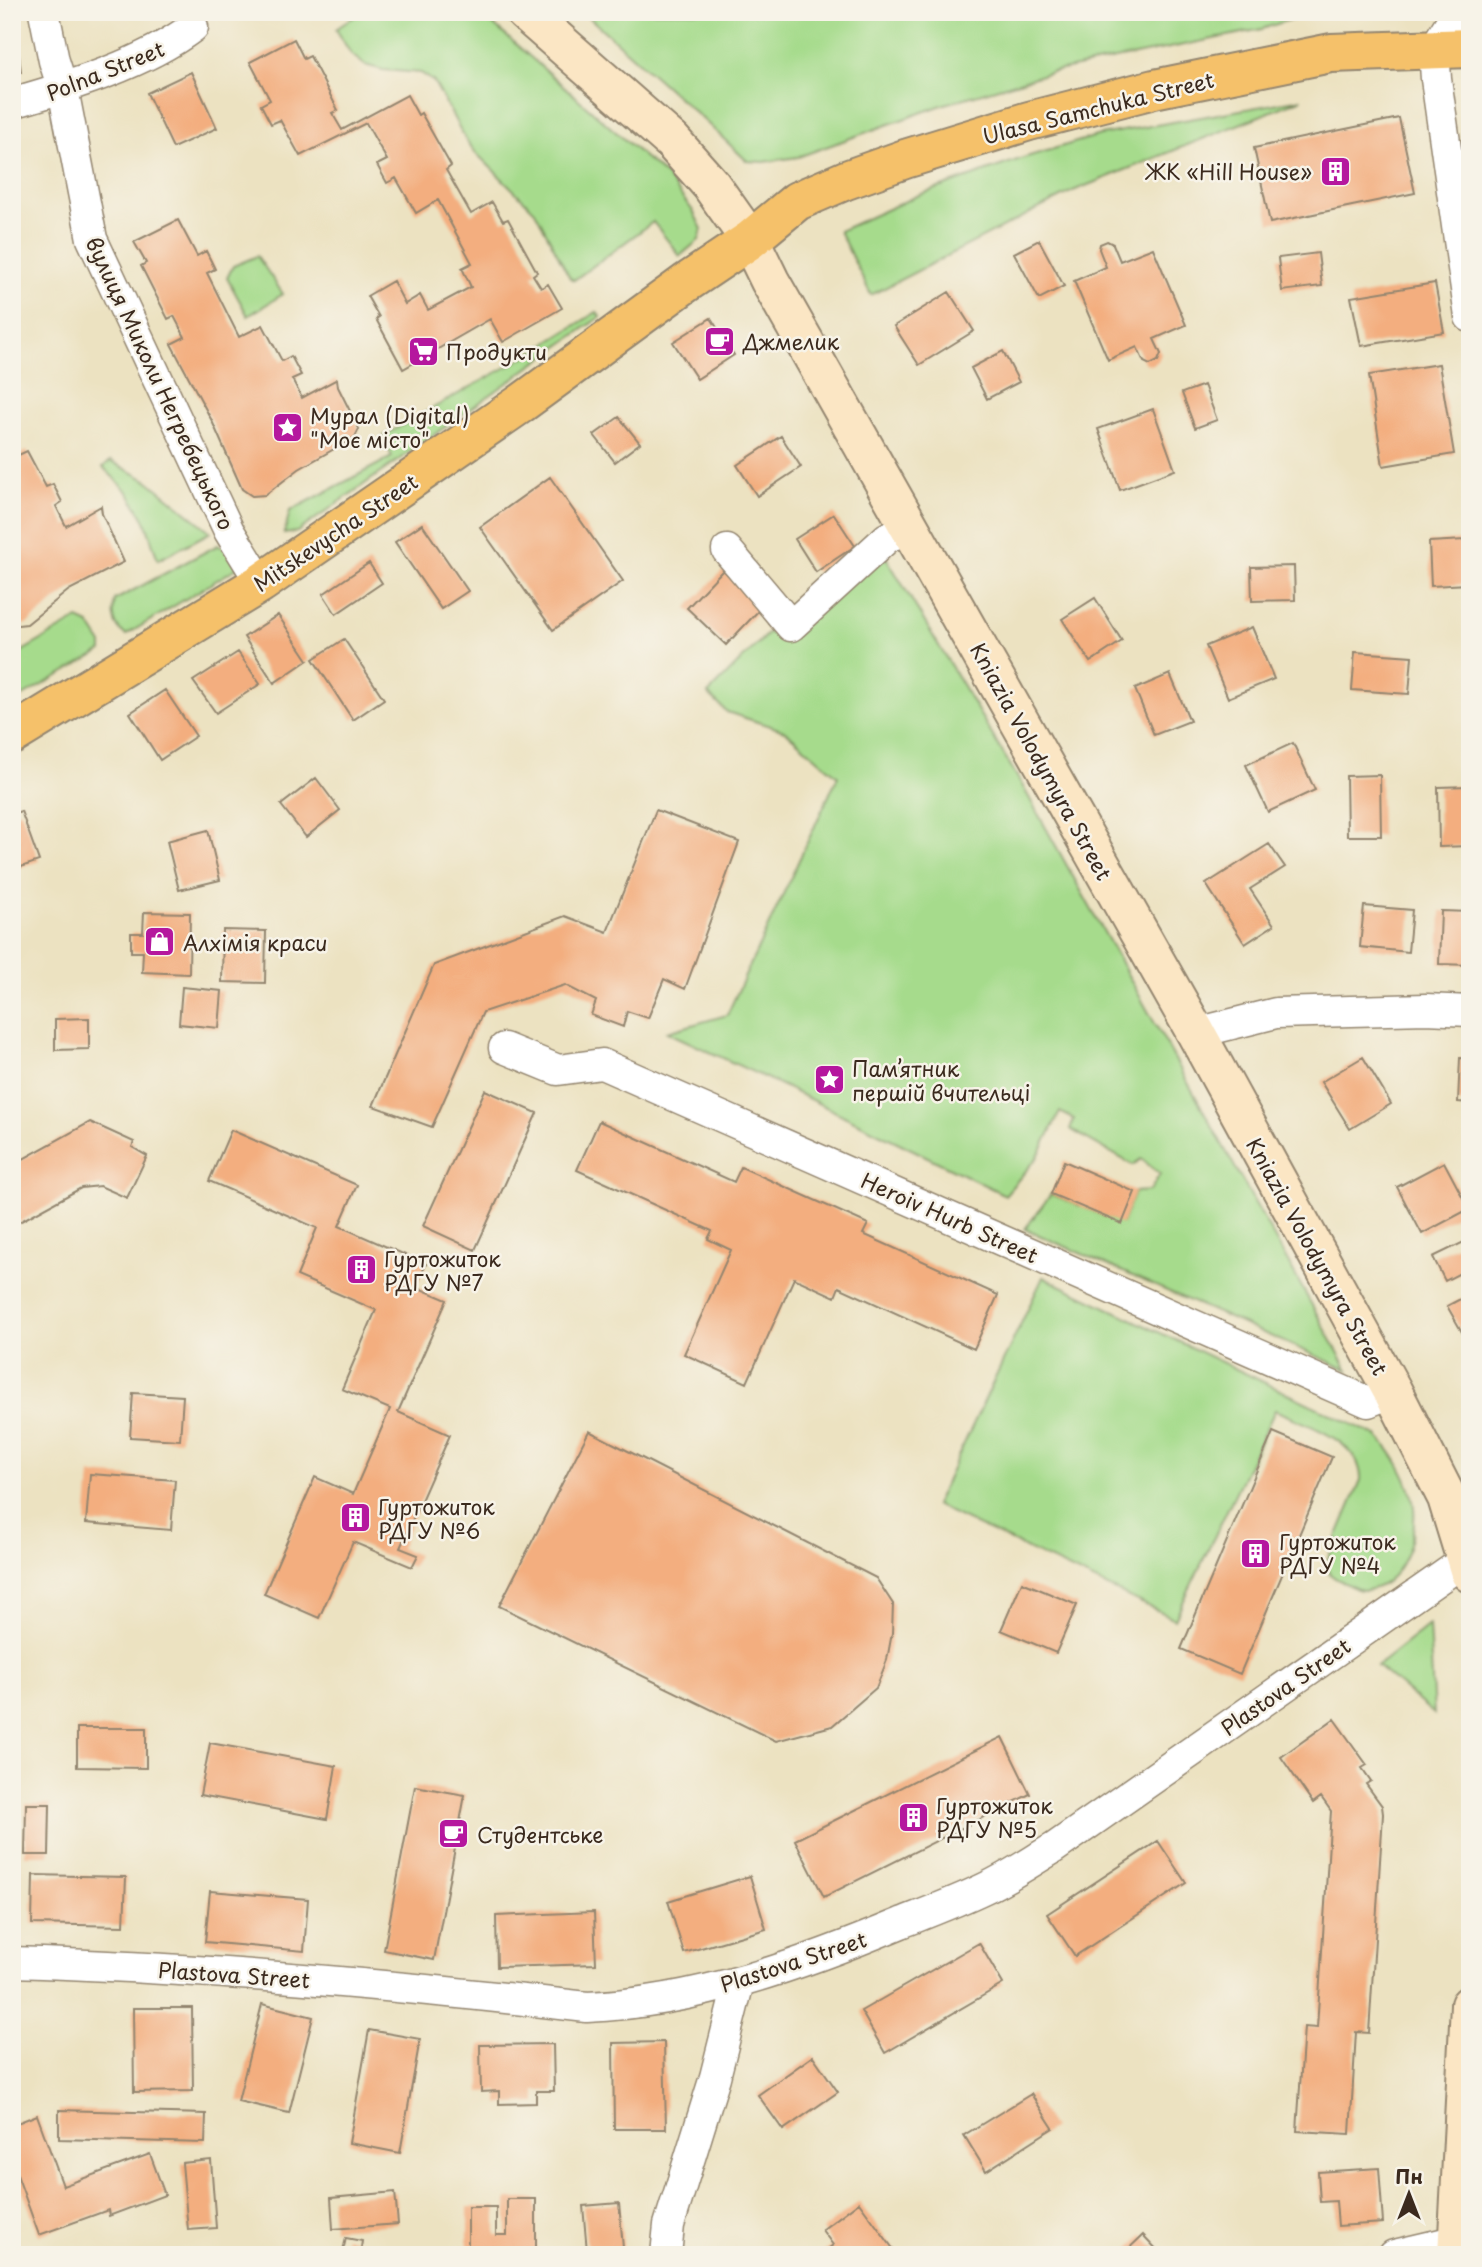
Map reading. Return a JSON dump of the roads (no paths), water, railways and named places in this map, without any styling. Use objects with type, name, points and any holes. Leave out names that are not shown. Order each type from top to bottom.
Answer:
[{"type":"main road","name":"Ulasa Samchuka Street","points":[[750,240],[797,201],[846,180],[1029,121],[1154,89],[1331,53],[1452,49]]},
{"type":"main road","name":"Mitskevycha Street","points":[[12,735],[261,583],[519,405],[686,283],[750,240]]},
{"type":"street","name":"вулиця Миколи Негребецького","points":[[44,12],[63,89],[92,239],[229,531],[261,583]]},
{"type":"street","name":"Kniazia Volodymyra Street","points":[[525,12],[673,141],[711,185],[750,240],[770,281],[1196,1033],[1393,1392],[1458,1500],[1469,1566]]},
{"type":"street","points":[[1457,12],[1452,49],[1436,79],[1470,317]]},
{"type":"street","name":"Polna Street","points":[[12,103],[63,89],[168,46],[193,27]]},
{"type":"street","points":[[727,550],[791,625],[887,538],[909,526]]},
{"type":"street","points":[[1196,1033],[1276,1013],[1426,1009],[1470,1011]]},
{"type":"street","name":"Heroiv Hurb Street","points":[[504,1048],[558,1070],[602,1064],[1368,1402],[1393,1392]]},
{"type":"street","name":"Plastova Street","points":[[12,1962],[107,1965],[338,1981],[587,2007],[620,2005],[739,1982],[813,1958],[986,1888],[1054,1848],[1469,1566]]},
{"type":"street","points":[[666,2255],[669,2225],[715,2077],[739,1982]]},
{"type":"street","points":[[1394,2255],[1458,2247],[1470,2005]]},
{"type":"place","name":"ЖК «Hill House»","points":[[1335,171]]},
{"type":"place","name":"Джмелик","points":[[720,341]]},
{"type":"place","name":"Продукти","points":[[423,351]]},
{"type":"place","name":"Мурал (Digital) \"Моє місто\"","points":[[287,427]]},
{"type":"place","name":"Алхімія краси","points":[[160,942]]},
{"type":"place","name":"Пам’ятник першій вчительці","points":[[829,1080]]},
{"type":"place","name":"Гуртожиток РДГУ №7","points":[[361,1270]]},
{"type":"place","name":"Гуртожиток РДГУ №6","points":[[355,1518]]},
{"type":"place","name":"Гуртожиток РДГУ №4","points":[[1256,1553]]},
{"type":"place","name":"Гуртожиток РДГУ №5","points":[[913,1817]]},
{"type":"place","name":"Студентське","points":[[454,1834]]}]
